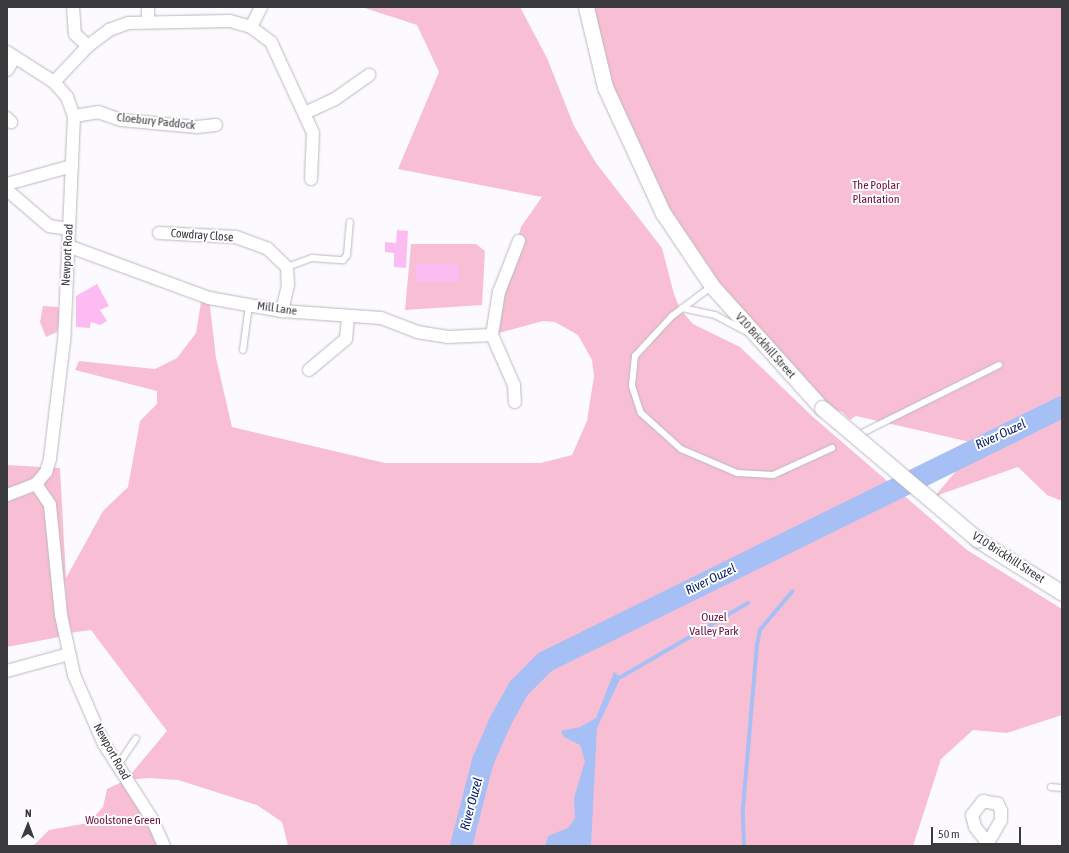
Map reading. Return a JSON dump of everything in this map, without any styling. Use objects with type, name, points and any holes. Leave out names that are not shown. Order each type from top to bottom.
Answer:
[{"type":"street","points":[[73,7],[76,34],[88,46]]},
{"type":"street","points":[[148,7],[148,21]]},
{"type":"street","points":[[252,27],[261,7]]},
{"type":"street","name":"V10 Brickhill Street","points":[[586,7],[605,87],[634,157],[662,213],[712,286],[755,337],[822,408],[978,540],[1062,593]]},
{"type":"street","points":[[54,82],[88,46],[109,30],[148,21],[230,21],[252,27],[271,42],[314,133],[311,178]]},
{"type":"street","points":[[7,70],[11,54]]},
{"type":"street","name":"Newport Road","points":[[11,54],[54,82],[67,97],[74,116],[64,340],[50,459],[46,472],[36,484],[50,506],[61,615],[69,654],[92,718],[118,765],[152,819],[164,846]]},
{"type":"street","points":[[305,113],[335,99],[369,75]]},
{"type":"street","name":"Cloebury Paddock","points":[[74,116],[98,112],[121,120],[197,127],[216,126]]},
{"type":"street","points":[[7,184],[72,166]]},
{"type":"street","points":[[7,190],[49,226],[69,230]]},
{"type":"street","name":"Cowdray Close","points":[[159,233],[236,237],[267,248],[287,267]]},
{"type":"street","points":[[515,402],[514,385],[492,335],[499,292],[519,241]]},
{"type":"street","name":"Mill Lane","points":[[68,246],[202,296],[282,311],[348,317],[381,318],[416,332],[448,337],[492,335]]},
{"type":"street","points":[[282,311],[288,285],[287,267]]},
{"type":"street","points":[[309,370],[346,339],[348,317]]},
{"type":"street","points":[[7,494],[36,484]]},
{"type":"street","points":[[7,671],[69,654]]},
{"type":"lane","points":[[287,267],[312,258],[343,260],[347,255],[350,222]]},
{"type":"lane","points":[[712,286],[682,308],[643,344],[635,356],[632,371],[635,399],[641,414],[662,435],[699,460],[755,475],[789,470],[832,448]]},
{"type":"lane","points":[[243,350],[249,305]]},
{"type":"lane","points":[[682,308],[715,315],[755,337]]},
{"type":"lane","points":[[862,433],[999,365]]},
{"type":"lane","points":[[118,765],[136,738]]},
{"type":"lane","points":[[1051,787],[1062,788]]},
{"type":"green space","name":"Ouzel Valley Park","points":[[362,7],[520,7],[547,58],[574,126],[596,163],[662,248],[674,294],[680,309],[693,324],[740,347],[812,416],[967,550],[1062,609],[1062,715],[1007,733],[973,730],[941,759],[913,846],[288,846],[282,822],[257,805],[178,780],[149,778],[127,780],[164,846],[33,846],[49,830],[88,823],[103,807],[107,789],[126,780],[167,731],[91,630],[69,633],[65,583],[59,637],[7,647],[7,465],[60,468],[66,578],[103,511],[128,487],[140,421],[157,404],[157,391],[75,370],[79,361],[155,369],[177,358],[196,333],[202,296],[209,298],[216,358],[232,427],[385,463],[541,463],[572,455],[587,421],[594,376],[592,360],[578,335],[555,322],[543,321],[492,335],[521,227],[542,197],[398,169],[439,72],[417,25]]},
{"type":"green space","name":"The Poplar Plantation","points":[[586,7],[1062,7],[1062,501],[1047,495],[1018,467],[941,494],[929,503],[979,444],[856,416],[850,420],[842,412],[822,408],[755,337],[634,157]]},
{"type":"green space","points":[[411,244],[476,244],[485,251],[482,305],[405,310]]},
{"type":"green space","points":[[43,306],[58,307],[60,315],[57,332],[46,337],[40,322]]},
{"type":"water","points":[[614,672],[621,677],[597,728],[591,846],[545,846],[548,836],[568,828],[575,818],[574,798],[585,761],[580,745],[564,737],[561,731],[580,727],[596,718]]},
{"type":"building","points":[[397,230],[408,231],[406,268],[394,267],[394,253],[385,252],[385,242],[396,243]]},
{"type":"building","points":[[416,264],[459,264],[459,282],[416,282]]},
{"type":"building","points":[[97,284],[109,306],[100,310],[107,321],[100,325],[91,322],[90,328],[76,327],[76,296]]},
{"type":"waterway","name":"River Ouzel","points":[[461,846],[483,761],[500,722],[518,689],[545,662],[1062,407]]},
{"type":"waterway","points":[[744,846],[743,808],[757,645],[760,630],[792,592]]},
{"type":"waterway","points":[[621,677],[748,603]]},
{"type":"park label","name":"Woolstone Green","points":[[123,821]]}]
